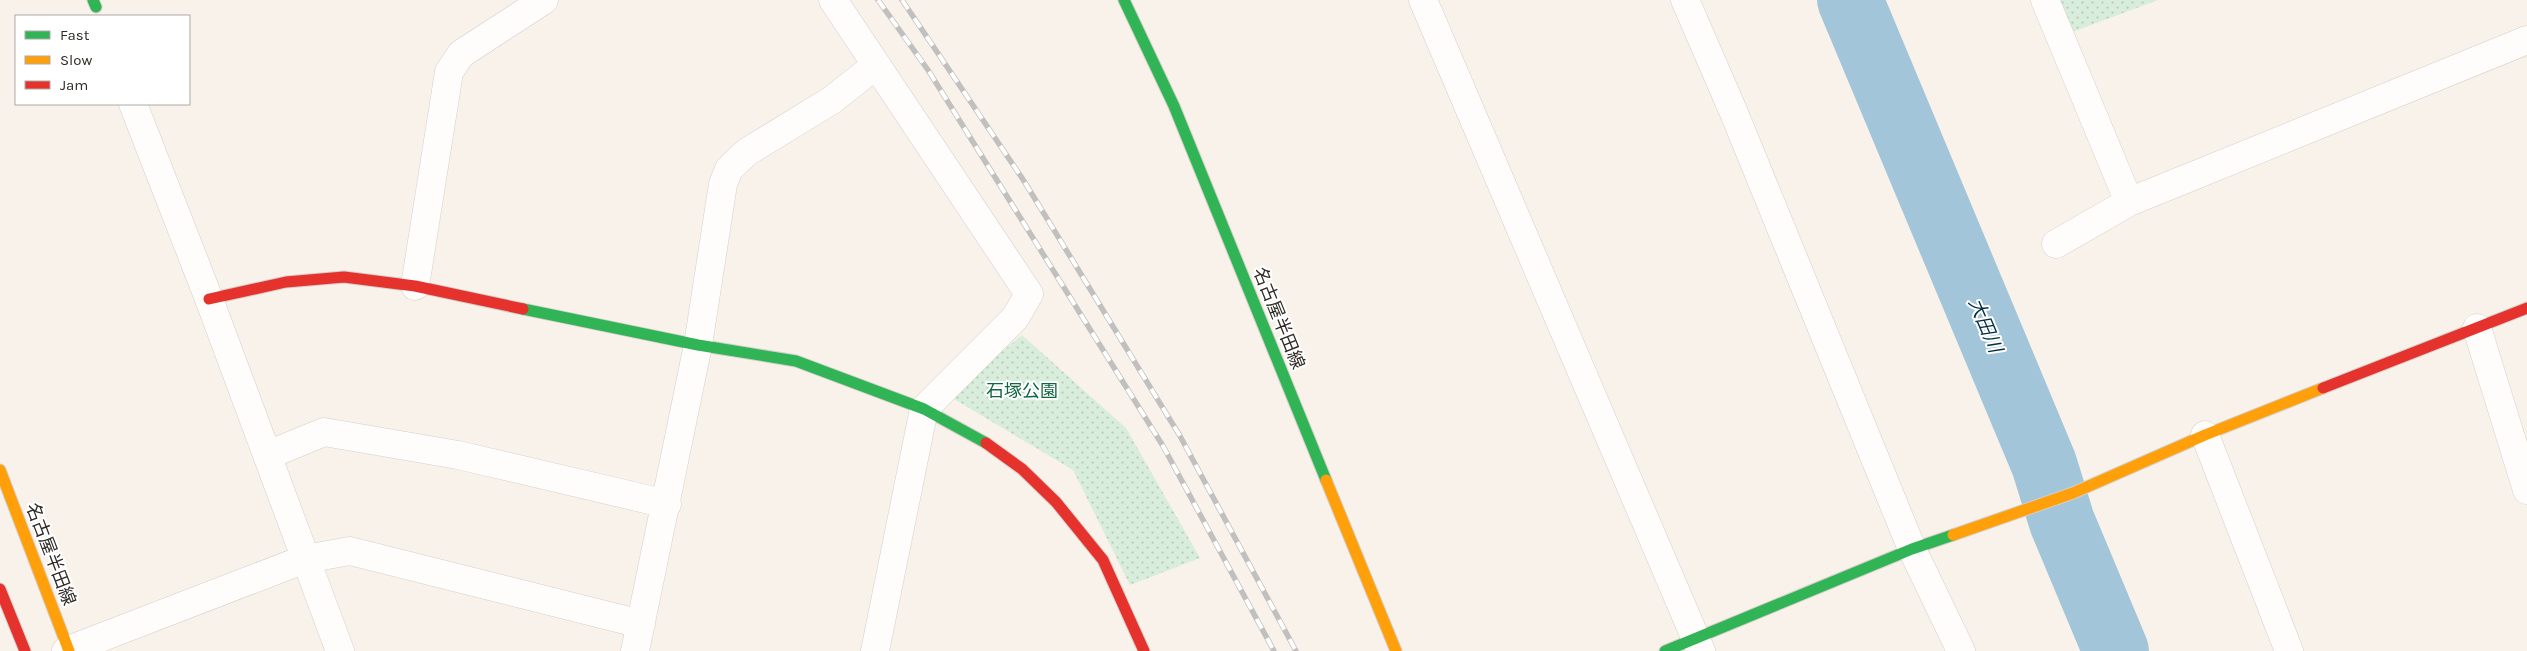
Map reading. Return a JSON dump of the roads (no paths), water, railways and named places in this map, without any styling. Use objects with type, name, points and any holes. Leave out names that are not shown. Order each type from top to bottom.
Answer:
[{"type":"street","points":[[415,286],[449,72],[461,54],[544,0]]},
{"type":"street","points":[[833,0],[1029,294],[1015,318],[924,409],[876,651]]},
{"type":"street","name":"名古屋半田線","points":[[1124,0],[1174,106],[1396,651]]},
{"type":"street","points":[[1423,0],[1698,645]]},
{"type":"street","points":[[1685,0],[1738,122],[1912,549],[1961,651]]},
{"type":"street","points":[[2045,0],[2129,202]]},
{"type":"street","points":[[2056,244],[2129,202],[2527,40]]},
{"type":"street","points":[[635,651],[667,504],[698,345],[723,184],[729,169],[747,152],[832,100],[876,65]]},
{"type":"street","points":[[133,105],[268,454],[340,651]]},
{"type":"street","points":[[209,299],[286,282],[344,277],[415,286],[698,345],[796,361],[924,409],[974,435],[1022,469],[1056,502],[1103,560],[1144,651]]},
{"type":"street","points":[[1665,651],[1698,645],[1912,549],[2036,508],[2205,435],[2527,308]]},
{"type":"street","points":[[2477,328],[2527,490]]},
{"type":"street","points":[[268,454],[324,432],[458,455],[667,504]]},
{"type":"street","points":[[2205,435],[2289,651]]},
{"type":"street","name":"名古屋半田線","points":[[0,470],[68,651]]},
{"type":"street","points":[[68,651],[305,559],[350,551],[641,624]]},
{"type":"street","points":[[0,589],[25,651]]},
{"type":"waterway","name":"大田川","points":[[1850,0],[2044,464],[2062,522],[2116,651]]},
{"type":"railway","points":[[878,0],[928,70],[1163,446],[1274,651]]},
{"type":"railway","points":[[902,0],[1024,181],[1180,436],[1296,651]]},
{"type":"park label","name":"石塚公園","points":[[1022,391]]}]
